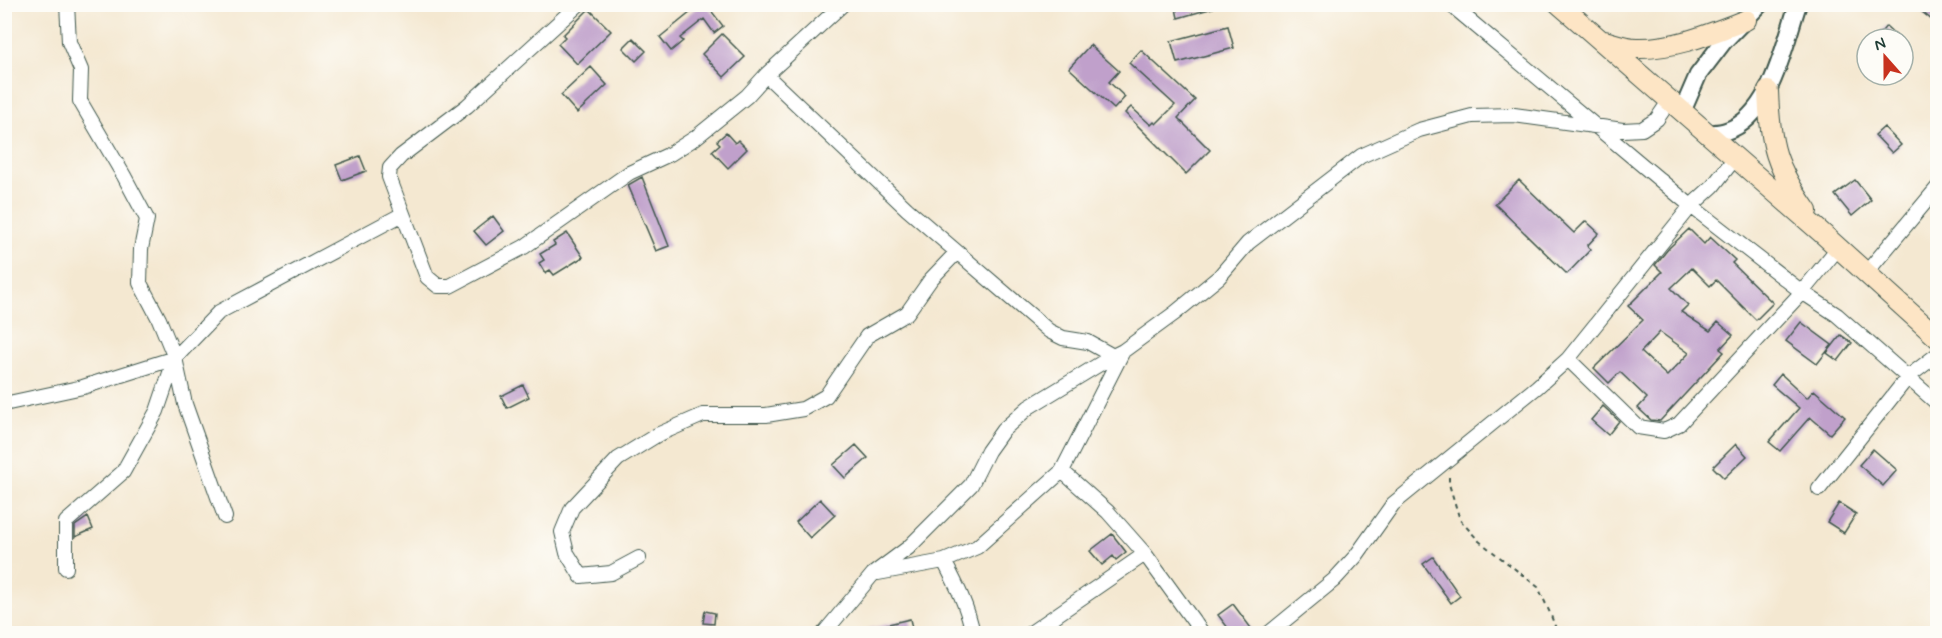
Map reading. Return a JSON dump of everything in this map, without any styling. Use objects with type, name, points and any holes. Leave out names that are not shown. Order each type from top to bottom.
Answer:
[{"type":"main road","points":[[1559,4],[1823,234],[1938,338]]},
{"type":"main road","points":[[1602,41],[1635,48],[1655,47],[1692,40],[1746,20]]},
{"type":"main road","points":[[1768,91],[1774,153],[1785,177],[1823,234]]},
{"type":"street","points":[[67,4],[69,42],[81,70],[80,100],[147,219],[141,249],[140,283],[159,319],[175,358],[185,404],[225,517]]},
{"type":"street","points":[[579,4],[467,106],[402,156],[390,168],[389,177],[427,277],[438,286],[450,286],[524,247],[629,173],[670,154],[719,120],[843,4]]},
{"type":"street","points":[[1450,4],[1691,206],[1802,292],[1837,315],[1938,404]]},
{"type":"street","points":[[823,633],[873,574],[908,548],[971,485],[988,451],[1003,430],[1029,407],[1118,354],[1219,276],[1248,243],[1361,156],[1419,130],[1472,116],[1514,115],[1599,128],[1642,129],[1676,106],[1724,41],[1760,4]]},
{"type":"street","points":[[1707,134],[1726,131],[1745,120],[1759,108],[1768,91],[1798,4]]},
{"type":"street","points":[[766,75],[815,123],[957,252],[1049,331],[1064,339],[1088,342],[1118,354]]},
{"type":"street","points":[[1268,633],[1334,580],[1356,556],[1393,504],[1538,387],[1568,359],[1691,206],[1713,186],[1735,158]]},
{"type":"street","points":[[1866,273],[1938,187]]},
{"type":"street","points":[[66,568],[66,522],[123,472],[157,411],[175,358],[219,312],[403,214]]},
{"type":"street","points":[[1568,359],[1638,427],[1664,431],[1679,424],[1802,292],[1838,248]]},
{"type":"street","points":[[639,558],[611,573],[581,576],[567,553],[562,532],[572,508],[618,459],[657,435],[703,415],[766,415],[803,409],[826,396],[867,336],[907,313],[931,279],[957,252]]},
{"type":"street","points":[[873,574],[944,561],[977,547],[1062,471],[1118,354]]},
{"type":"street","points":[[1819,489],[1908,377],[1938,354]]},
{"type":"street","points":[[4,404],[82,387],[175,358]]},
{"type":"street","points":[[1062,471],[1108,512],[1145,554],[1203,633]]},
{"type":"street","points":[[1029,633],[1145,554]]},
{"type":"street","points":[[944,561],[960,593],[973,633]]},
{"type":"path","points":[[1450,456],[1449,484],[1460,520],[1479,541],[1538,587],[1558,633]]},
{"type":"building","points":[[701,4],[706,4],[723,26],[714,33],[704,19],[680,38],[683,41],[671,51],[660,37]]},
{"type":"building","points":[[1175,4],[1212,4],[1213,8],[1178,18]]},
{"type":"building","points":[[1926,4],[1938,4],[1938,25],[1921,11]]},
{"type":"building","points":[[589,9],[611,31],[577,64],[558,44],[565,37],[563,35]]},
{"type":"building","points":[[1228,26],[1234,48],[1177,63],[1171,41]]},
{"type":"building","points":[[722,34],[745,57],[724,77],[702,54]]},
{"type":"building","points":[[633,38],[646,51],[636,61],[623,48]]},
{"type":"building","points":[[1090,45],[1119,71],[1109,82],[1125,97],[1114,109],[1069,68]]},
{"type":"building","points":[[1141,50],[1195,100],[1178,118],[1210,150],[1186,174],[1125,113],[1131,107],[1151,125],[1154,122],[1156,124],[1175,105],[1129,63]]},
{"type":"building","points":[[591,67],[607,85],[577,113],[561,95]]},
{"type":"building","points":[[1884,127],[1901,145],[1892,153],[1875,135]]},
{"type":"building","points":[[726,133],[735,143],[738,140],[747,149],[728,168],[712,151],[720,144],[717,141]]},
{"type":"building","points":[[360,156],[366,171],[342,180],[336,165]]},
{"type":"building","points":[[642,177],[669,246],[656,251],[628,185]]},
{"type":"building","points":[[1519,180],[1574,233],[1586,221],[1599,233],[1587,246],[1591,249],[1567,274],[1495,204]]},
{"type":"building","points":[[1855,180],[1871,200],[1852,216],[1835,195]]},
{"type":"building","points":[[493,216],[504,231],[486,245],[474,231]]},
{"type":"building","points":[[1689,229],[1704,244],[1710,237],[1735,260],[1732,263],[1773,303],[1756,320],[1716,280],[1710,286],[1692,268],[1671,288],[1688,305],[1681,312],[1710,331],[1718,322],[1733,335],[1720,349],[1724,352],[1660,421],[1651,420],[1638,408],[1647,398],[1620,372],[1609,383],[1594,368],[1643,320],[1628,306],[1662,272],[1655,265]],"holes":[[[1660,332],[1689,353],[1667,376],[1641,352]]]},
{"type":"building","points":[[567,233],[583,257],[554,275],[550,270],[545,273],[539,263],[544,260],[540,254],[555,245],[553,242]]},
{"type":"building","points":[[1801,322],[1832,345],[1817,364],[1786,341]]},
{"type":"building","points":[[1841,335],[1852,343],[1838,361],[1827,353]]},
{"type":"building","points":[[1781,374],[1807,398],[1814,390],[1845,417],[1830,434],[1810,417],[1780,451],[1769,442],[1799,408],[1772,385]]},
{"type":"building","points":[[523,385],[529,397],[507,408],[501,396]]},
{"type":"building","points":[[1603,406],[1619,421],[1608,435],[1591,420]]},
{"type":"building","points":[[1736,444],[1747,456],[1724,478],[1713,467]]},
{"type":"building","points":[[856,445],[868,458],[845,478],[833,465]]},
{"type":"building","points":[[1873,449],[1897,470],[1883,486],[1859,465]]},
{"type":"building","points":[[820,499],[835,515],[810,538],[796,522]]},
{"type":"building","points":[[1839,503],[1856,514],[1844,533],[1827,522]]},
{"type":"building","points":[[88,517],[93,529],[75,537],[75,526]]},
{"type":"building","points":[[1112,534],[1126,552],[1116,560],[1113,556],[1102,565],[1090,551]]},
{"type":"building","points":[[1433,557],[1460,596],[1451,603],[1423,564]]},
{"type":"building","points":[[1233,604],[1251,628],[1244,633],[1232,633],[1218,615]]},
{"type":"building","points":[[705,611],[715,613],[714,624],[703,623]]},
{"type":"building","points":[[910,619],[913,633],[867,633],[867,629]]}]
